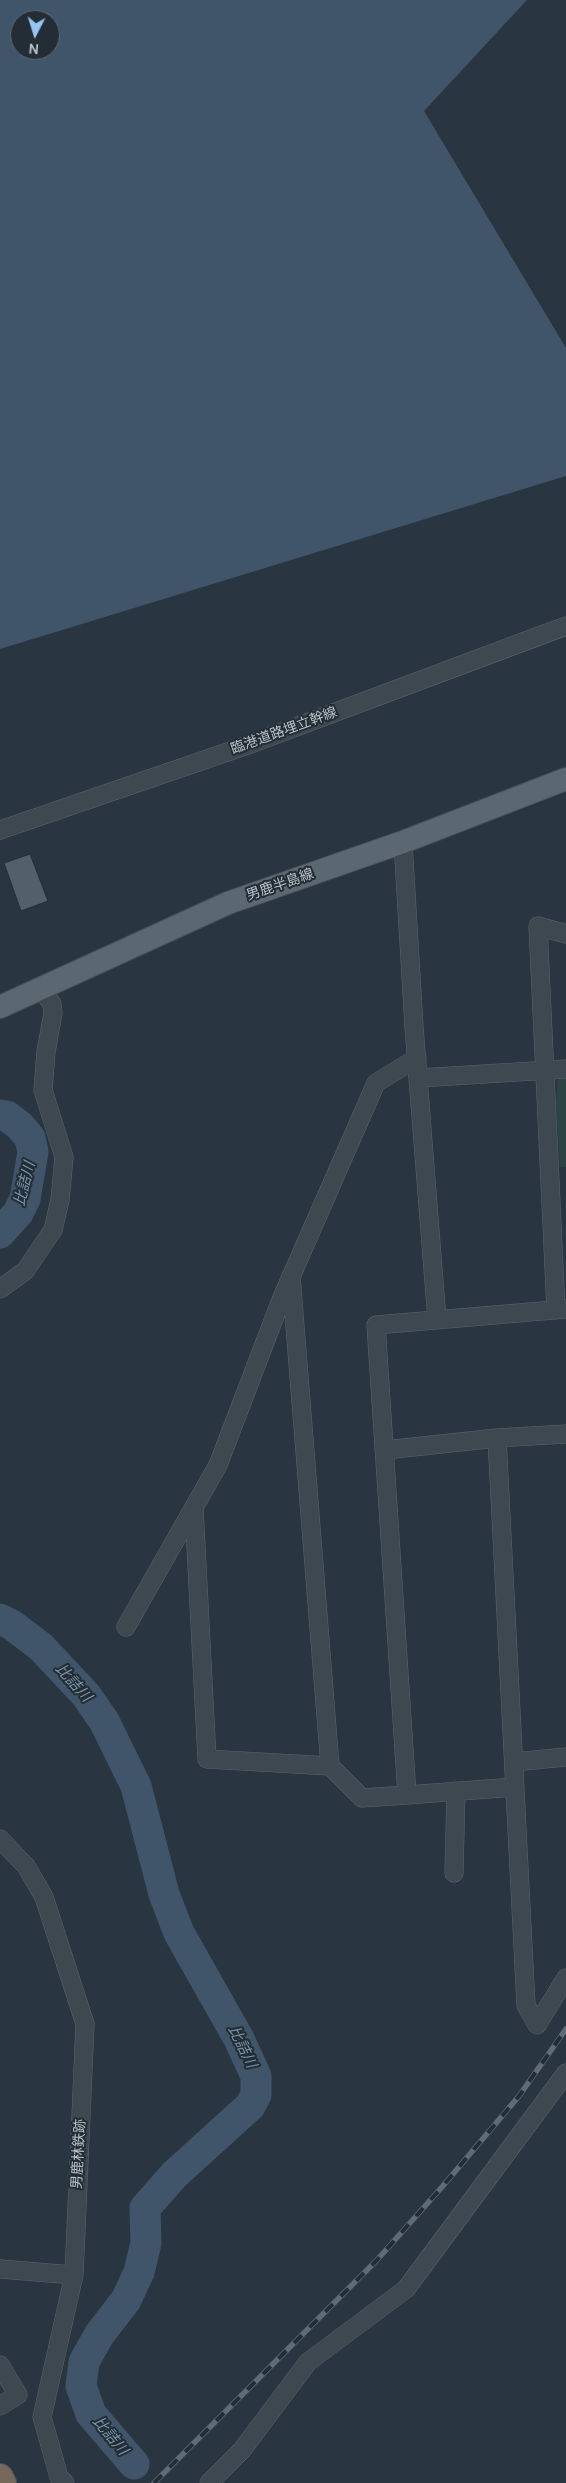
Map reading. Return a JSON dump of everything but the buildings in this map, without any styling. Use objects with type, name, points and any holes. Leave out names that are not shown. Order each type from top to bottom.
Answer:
[{"type":"highway","points":[[0,2477],[3,2483]]},
{"type":"main road","name":"男鹿半島線","points":[[0,1007],[228,903],[403,842],[566,779]]},
{"type":"street","name":"臨港道路埋立幹線","points":[[0,830],[245,746],[566,626]]},
{"type":"street","points":[[403,842],[437,1320]]},
{"type":"street","points":[[407,1795],[376,1325],[561,1310],[558,1182],[545,1070],[538,926],[566,934]]},
{"type":"street","points":[[0,1289],[25,1271],[54,1230],[60,1200],[64,1158],[43,1090],[54,1013],[52,1004],[41,988]]},
{"type":"street","points":[[126,1627],[218,1465],[292,1276],[376,1083],[417,1058]]},
{"type":"street","points":[[419,1078],[566,1069]]},
{"type":"street","points":[[292,1276],[330,1766],[362,1798],[515,1787]]},
{"type":"street","points":[[385,1450],[497,1438],[566,1434]]},
{"type":"street","points":[[497,1438],[526,2006],[537,2026],[566,1978]]},
{"type":"street","points":[[194,1508],[207,1759],[330,1766]]},
{"type":"street","points":[[514,1762],[566,1757]]},
{"type":"street","points":[[454,1873],[456,1791]]},
{"type":"street","name":"男鹿林鉄跡","points":[[0,1839],[26,1866],[44,1897],[86,2024],[74,2276],[42,2417],[59,2477],[65,2483]]},
{"type":"street","points":[[209,2483],[242,2450],[308,2362],[406,2289],[566,2073]]},
{"type":"street","points":[[0,2269],[74,2276]]},
{"type":"street","points":[[0,2365],[18,2396],[0,2406]]},
{"type":"green space","points":[[558,1077],[566,1077],[566,1167],[560,1167],[556,1104]]},
{"type":"water","points":[[0,0],[527,0],[424,111],[566,348],[566,476],[0,649]]},
{"type":"waterway","name":"比詰川","points":[[0,1115],[7,1116],[20,1126],[30,1138],[33,1152],[25,1199],[18,1213],[0,1233]]},
{"type":"waterway","name":"比詰川","points":[[0,1619],[12,1625],[41,1647],[86,1695],[104,1721],[136,1786],[164,1894],[179,1933],[239,2039],[256,2076],[256,2095],[250,2106],[174,2175],[145,2208],[146,2243],[139,2272],[126,2300],[99,2335],[84,2362],[81,2386],[91,2414],[134,2464]]},
{"type":"railway","points":[[154,2483],[377,2260],[519,2096],[566,2029]]}]
